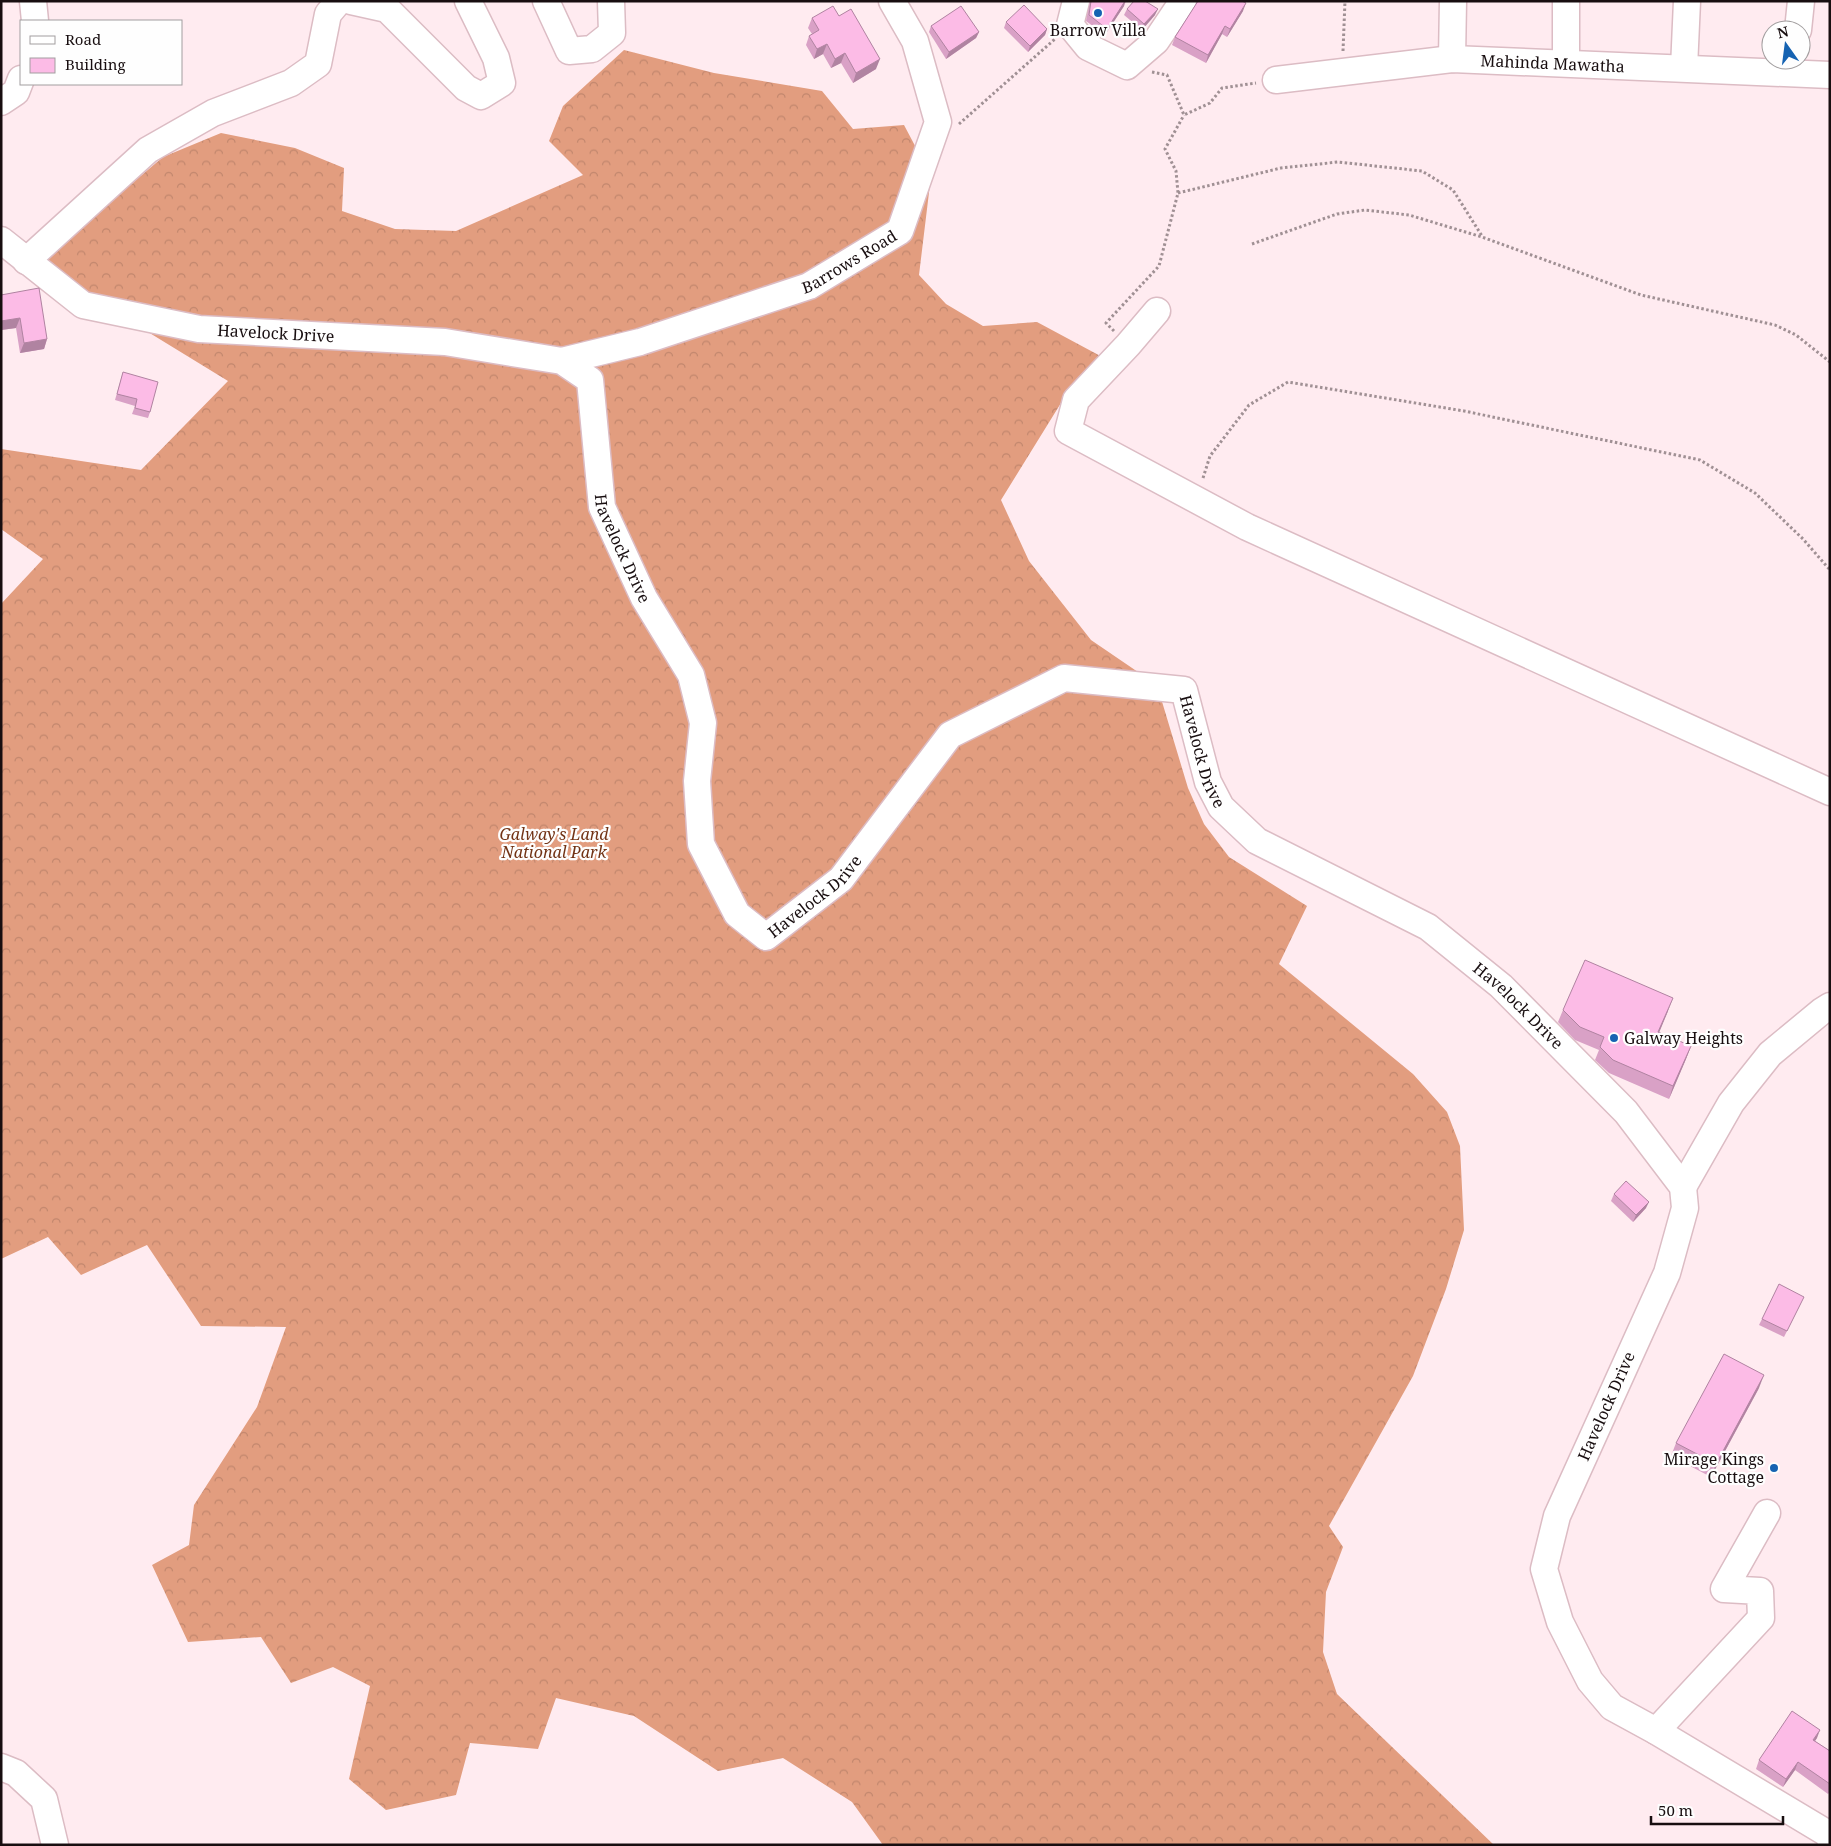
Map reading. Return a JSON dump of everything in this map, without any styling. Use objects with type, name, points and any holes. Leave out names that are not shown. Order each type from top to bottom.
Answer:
[{"type":"street","points":[[33,1],[35,20]]},
{"type":"street","points":[[26,261],[148,150],[213,113],[291,83],[318,64],[328,14],[339,1]]},
{"type":"street","points":[[351,1],[387,9],[466,88],[481,96],[502,83],[496,58],[468,1]]},
{"type":"street","points":[[546,1],[568,51],[592,49],[612,33],[611,1]]},
{"type":"street","name":"Barrows Road","points":[[562,361],[640,342],[809,286],[900,231],[938,122],[915,41],[892,1]]},
{"type":"street","points":[[1073,13],[1088,47],[1127,66],[1156,42],[1183,1]]},
{"type":"street","points":[[1452,59],[1453,1]]},
{"type":"street","points":[[1566,1],[1566,63]]},
{"type":"street","points":[[1684,68],[1687,1]]},
{"type":"street","points":[[1799,20],[1800,1]]},
{"type":"street","name":"Mahinda Mawatha","points":[[1276,80],[1452,59],[1684,68],[1761,67]]},
{"type":"street","name":"Mahinda Mawatha","points":[[1809,70],[1830,75]]},
{"type":"street","points":[[1,102],[16,92],[20,81]]},
{"type":"street","name":"Havelock Drive","points":[[1,240],[82,305],[199,330],[445,342],[562,361],[590,380],[602,507],[644,598],[691,675],[703,724],[697,781],[701,844],[737,914],[766,937],[841,879],[950,735],[1064,678],[1184,690],[1208,782],[1221,807],[1257,841],[1428,927],[1502,986],[1626,1112],[1683,1187],[1685,1208],[1667,1273],[1557,1516],[1544,1569],[1560,1622],[1590,1681],[1612,1707],[1656,1731],[1824,1832],[1830,1838]]},
{"type":"street","points":[[1157,311],[1076,400],[1068,431],[1247,527],[1830,792]]},
{"type":"street","points":[[1683,1187],[1731,1102],[1770,1054],[1830,1006]]},
{"type":"street","points":[[1656,1731],[1761,1618],[1760,1591],[1724,1589],[1767,1513]]},
{"type":"street","points":[[1,1767],[16,1773],[44,1799],[55,1845]]},
{"type":"path","points":[[1343,72],[1345,1]]},
{"type":"path","points":[[952,130],[1073,13]]},
{"type":"path","points":[[1127,66],[1167,75],[1184,115]]},
{"type":"path","points":[[1128,345],[1106,323],[1159,266],[1178,193],[1176,171],[1165,149],[1184,115],[1210,104],[1222,88],[1276,80]]},
{"type":"path","points":[[1178,193],[1281,168],[1338,162],[1422,172],[1453,190],[1482,237]]},
{"type":"path","points":[[1252,244],[1337,214],[1365,210],[1409,215],[1482,237],[1640,295],[1775,325],[1796,334],[1830,362]]},
{"type":"path","points":[[1196,498],[1210,456],[1249,405],[1288,382],[1464,411],[1700,460],[1755,493],[1803,539],[1830,570]]},
{"type":"green space","name":"Galway's Land National Park","points":[[624,50],[714,73],[822,91],[853,129],[904,125],[931,176],[919,275],[946,304],[983,326],[1037,322],[1106,359],[1061,403],[1001,500],[1029,561],[1091,640],[1157,685],[1188,788],[1204,824],[1229,857],[1307,906],[1279,964],[1413,1074],[1447,1112],[1460,1146],[1464,1230],[1446,1289],[1413,1376],[1329,1526],[1343,1547],[1326,1592],[1323,1652],[1337,1694],[1494,1845],[883,1845],[852,1802],[783,1758],[718,1771],[634,1716],[556,1698],[538,1749],[470,1743],[456,1795],[386,1810],[349,1779],[370,1686],[333,1667],[291,1683],[261,1637],[188,1642],[152,1565],[189,1545],[194,1505],[257,1407],[286,1327],[201,1326],[147,1245],[81,1275],[48,1237],[1,1259],[1,604],[43,559],[1,529],[1,449],[141,470],[228,381],[37,264],[163,157],[221,133],[295,148],[344,168],[342,211],[395,229],[456,231],[583,175],[549,141],[563,106]]},
{"type":"building","points":[[1091,1],[1125,1],[1107,29],[1089,15]]},
{"type":"building","points":[[1134,1],[1145,1],[1158,9],[1144,24],[1127,9]]},
{"type":"building","points":[[1198,1],[1242,1],[1246,3],[1230,29],[1225,26],[1208,55],[1175,37]]},
{"type":"building","points":[[1024,5],[1047,29],[1030,46],[1006,22]]},
{"type":"building","points":[[833,6],[839,16],[851,9],[880,59],[856,73],[845,53],[835,59],[827,44],[817,49],[809,36],[819,30],[812,18]]},
{"type":"building","points":[[961,6],[979,32],[949,52],[931,26]]},
{"type":"building","points":[[39,288],[47,339],[24,343],[20,318],[1,321],[1,295]]},
{"type":"building","points":[[123,372],[158,382],[150,412],[135,408],[137,399],[117,394]]},
{"type":"building","name":"Galway Heights","points":[[1585,960],[1673,998],[1658,1032],[1691,1046],[1673,1086],[1613,1060],[1600,1047],[1604,1037],[1580,1027],[1563,1010]]},
{"type":"building","points":[[1626,1181],[1649,1202],[1636,1215],[1614,1194]]},
{"type":"building","points":[[1779,1284],[1804,1297],[1787,1331],[1762,1319]]},
{"type":"building","points":[[1724,1354],[1764,1375],[1716,1464],[1676,1443]]},
{"type":"building","points":[[1792,1711],[1820,1730],[1813,1740],[1830,1751],[1830,1784],[1798,1762],[1786,1779],[1759,1760]]},
{"type":"place","name":"Barrow Villa","points":[[1098,13]]},
{"type":"place","name":"Galway Heights","points":[[1614,1038]]},
{"type":"place","name":"Mirage Kings Cottage","points":[[1774,1468]]}]
